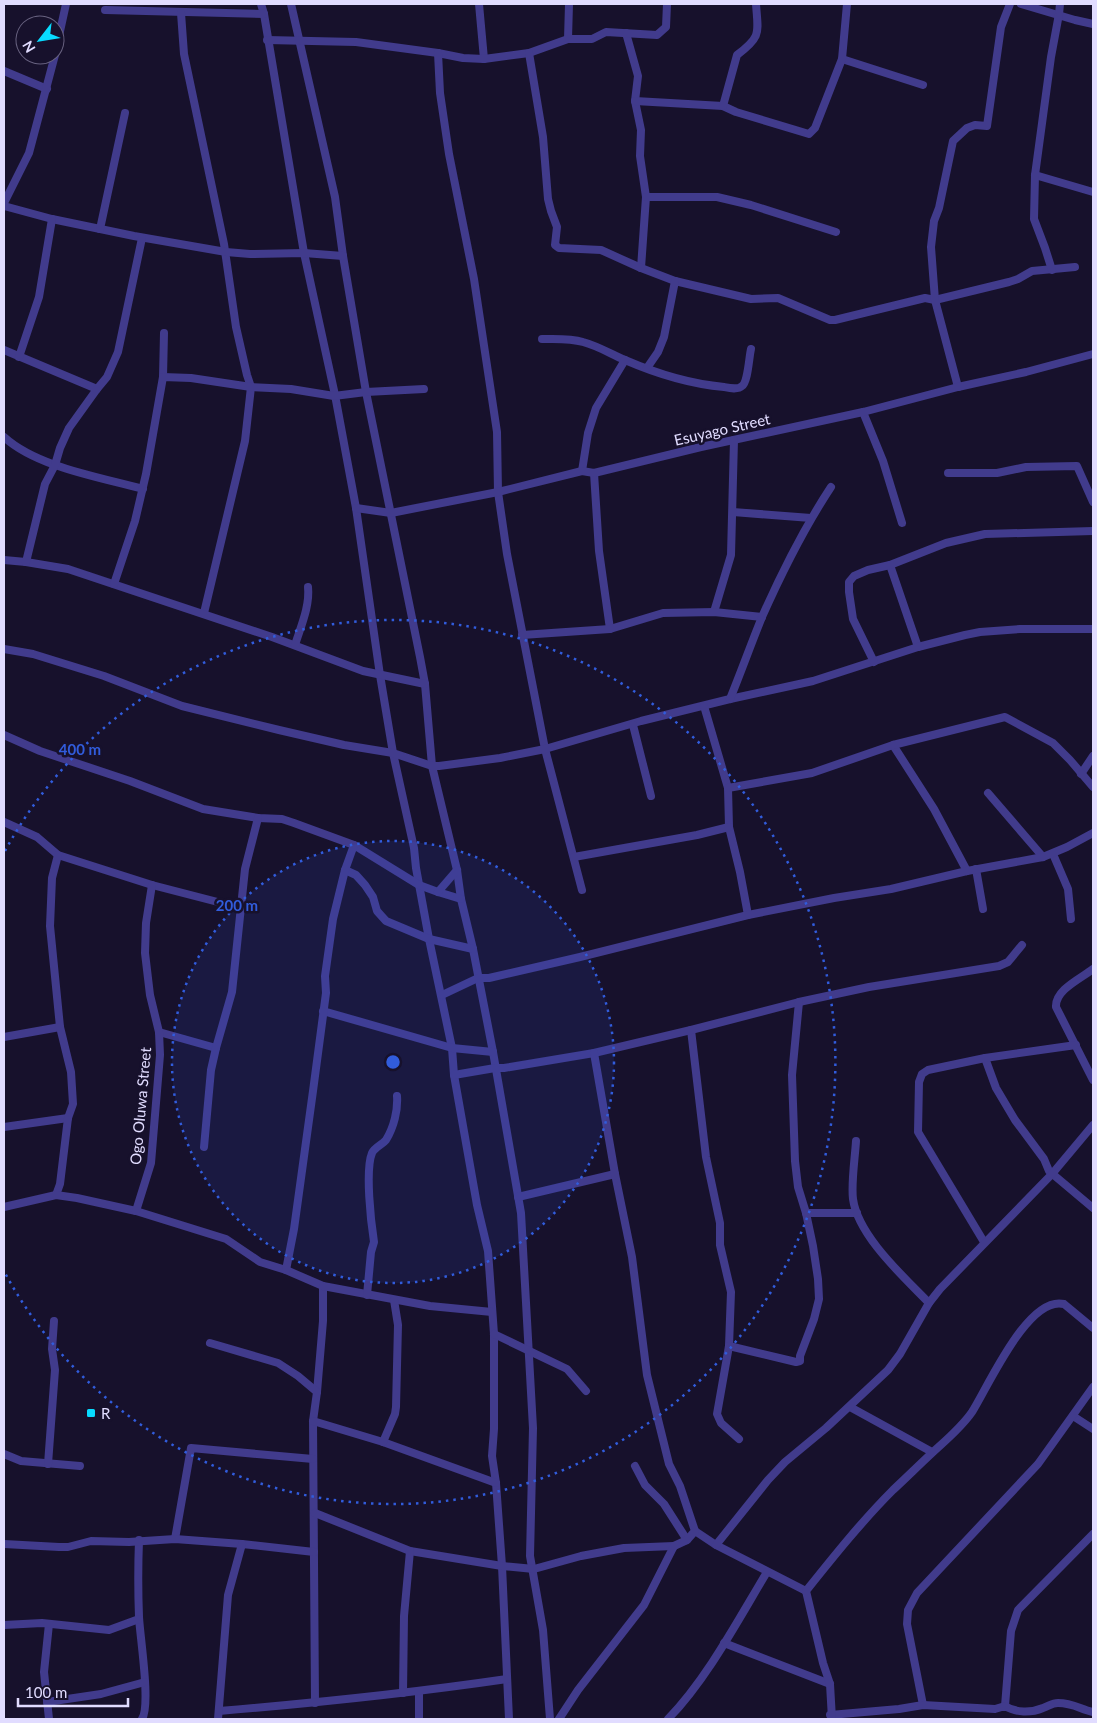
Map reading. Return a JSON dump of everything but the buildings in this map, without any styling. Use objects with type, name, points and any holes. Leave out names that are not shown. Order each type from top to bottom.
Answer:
[{"type":"street","points":[[261,4],[304,253],[335,395],[356,508],[393,753],[414,848],[429,939],[452,1048],[454,1075],[478,1205],[486,1237],[494,1334],[494,1429],[492,1456],[496,1483],[502,1566],[509,1719]]},
{"type":"street","points":[[292,4],[335,197],[366,392],[425,684],[432,766],[457,870],[461,899],[473,949],[521,1213],[533,1428],[530,1556],[534,1569],[543,1630],[550,1719]]},
{"type":"street","points":[[479,4],[484,58]]},
{"type":"street","points":[[568,39],[569,4]]},
{"type":"street","points":[[268,40],[356,42],[463,58],[484,58],[529,53],[568,39],[586,40],[606,32],[657,35],[666,27],[667,4]]},
{"type":"street","points":[[723,106],[734,60],[737,54],[752,44],[759,25],[756,4]]},
{"type":"street","points":[[635,101],[723,106],[736,112],[809,134],[815,128],[842,59],[847,4]]},
{"type":"street","points":[[958,387],[935,300],[931,247],[934,221],[939,208],[953,142],[967,128],[975,125],[987,126],[1001,27],[1010,4]]},
{"type":"street","points":[[1021,4],[1093,24]]},
{"type":"street","points":[[1052,270],[1034,218],[1035,174],[1053,41],[1060,14],[1060,4]]},
{"type":"street","points":[[105,10],[264,14]]},
{"type":"street","points":[[181,13],[184,54],[226,252],[236,327],[251,387],[245,441],[204,613]]},
{"type":"street","points":[[626,32],[638,76],[635,101],[641,130],[640,156],[646,198],[640,268]]},
{"type":"street","points":[[438,53],[440,93],[449,154],[474,279],[497,432],[498,492],[522,635],[545,749],[582,890]]},
{"type":"street","points":[[529,53],[543,137],[548,199],[558,227],[555,245],[559,248],[601,250],[640,268],[675,281],[752,299],[778,298],[830,320],[925,298],[935,300],[1010,282],[1032,271],[1075,267]]},
{"type":"street","points":[[842,59],[923,85]]},
{"type":"street","points":[[52,65],[29,153],[4,205],[52,219],[142,238],[226,252],[250,254],[304,253],[343,256]]},
{"type":"street","points":[[4,71],[47,89]]},
{"type":"street","points":[[100,229],[125,113]]},
{"type":"street","points":[[1035,174],[1093,192]]},
{"type":"street","points":[[646,198],[717,197],[750,205],[836,232]]},
{"type":"street","points":[[19,357],[40,297],[52,219]]},
{"type":"street","points":[[134,236],[141,248]]},
{"type":"street","points":[[26,562],[45,484],[55,465],[69,428],[107,376],[118,352],[142,238]]},
{"type":"street","points":[[647,368],[663,342],[675,281]]},
{"type":"street","points":[[114,584],[135,521],[143,489],[163,377],[164,333]]},
{"type":"street","points":[[542,339],[568,339],[585,342],[666,376],[710,386],[736,388],[743,386],[746,381],[751,349]]},
{"type":"street","points":[[4,350],[97,389]]},
{"type":"street","name":"Esuyago Street","points":[[356,508],[391,513],[498,492],[582,471],[594,473],[863,412],[1093,354]]},
{"type":"street","points":[[582,471],[588,433],[596,408],[626,360]]},
{"type":"street","points":[[163,377],[191,378],[251,387],[291,389],[334,396],[366,392],[424,390]]},
{"type":"street","points":[[863,412],[883,461],[902,523]]},
{"type":"street","points":[[4,437],[20,450],[55,465],[143,489]]},
{"type":"street","points":[[714,612],[731,556],[734,440]]},
{"type":"street","points":[[948,474],[997,473],[1026,467],[1077,466],[1090,482],[1093,502]]},
{"type":"street","points":[[594,473],[599,551],[610,629]]},
{"type":"street","points":[[730,699],[762,617],[810,518],[831,487]]},
{"type":"street","points":[[733,512],[810,518]]},
{"type":"street","points":[[874,662],[853,619],[849,582],[854,576],[868,570],[890,565],[946,542],[985,534],[1093,531]]},
{"type":"street","points":[[4,560],[56,566],[295,644],[363,671],[425,684]]},
{"type":"street","points":[[890,565],[918,647]]},
{"type":"street","points":[[295,644],[309,596],[308,587]]},
{"type":"street","points":[[522,635],[610,629],[663,614],[714,612],[762,617]]},
{"type":"street","points":[[4,649],[33,654],[104,676],[182,706],[344,745],[393,753],[432,766],[448,766],[545,749],[730,699],[813,681],[918,647],[980,632],[1093,629]]},
{"type":"street","points":[[704,706],[728,788],[729,827],[748,915]]},
{"type":"street","points":[[728,788],[812,773],[893,745],[1005,717],[1053,743],[1093,786]]},
{"type":"street","points":[[633,725],[651,796]]},
{"type":"street","points":[[4,735],[40,751],[130,781],[203,809],[294,822],[354,845],[420,885],[461,899]]},
{"type":"street","points":[[893,745],[934,809],[967,871]]},
{"type":"street","points":[[1081,774],[1093,756]]},
{"type":"street","points":[[988,793],[1044,857]]},
{"type":"street","points":[[204,1147],[211,1070],[235,980],[245,869],[258,818]]},
{"type":"street","points":[[4,822],[37,837],[58,854],[152,884],[241,908]]},
{"type":"street","points":[[574,857],[697,835],[729,827]]},
{"type":"street","points":[[442,995],[478,978],[489,978],[748,915],[891,889],[967,871],[1044,857],[1093,833]]},
{"type":"street","points":[[286,1270],[294,1229],[326,993],[326,976],[333,919],[345,870],[354,845]]},
{"type":"street","points":[[56,1195],[60,1184],[68,1118],[73,1104],[71,1072],[60,1027],[50,926],[52,878],[58,854]]},
{"type":"street","points":[[1053,854],[1068,889],[1071,920]]},
{"type":"street","points":[[345,870],[356,875],[365,885],[373,897],[377,911],[386,921],[429,939],[473,949]]},
{"type":"street","points":[[438,892],[457,870]]},
{"type":"street","points":[[976,870],[983,909]]},
{"type":"street","name":"Ogo Oluwa Street","points":[[136,1210],[151,1163],[159,1081],[159,1032],[150,995],[145,953],[146,924],[152,884]]},
{"type":"street","points":[[454,1075],[594,1053],[799,1002],[869,987],[999,966],[1008,962],[1022,945]]},
{"type":"street","points":[[1093,969],[1055,1000],[1056,1007],[1093,1080]]},
{"type":"street","points":[[729,1346],[796,1362],[800,1360],[819,1299],[818,1279],[806,1214],[798,1188],[795,1161],[792,1074],[799,1002]]},
{"type":"street","points":[[323,1011],[452,1048],[493,1052]]},
{"type":"street","points":[[4,1037],[60,1027]]},
{"type":"street","points":[[690,1030],[706,1157],[720,1223],[720,1245],[731,1292],[729,1346],[717,1414],[720,1423],[739,1439]]},
{"type":"street","points":[[159,1032],[216,1048]]},
{"type":"street","points":[[984,1242],[917,1128],[919,1082],[922,1074],[928,1070],[985,1058],[1076,1046]]},
{"type":"street","points":[[594,1053],[615,1174],[632,1257],[647,1375],[669,1464],[680,1486],[695,1531],[716,1545],[806,1591]]},
{"type":"street","points":[[985,1058],[996,1088],[1015,1120],[1044,1159],[1047,1168],[1093,1208]]},
{"type":"street","points":[[367,1295],[371,1252],[374,1242],[369,1172],[372,1152],[386,1140],[393,1125],[397,1096]]},
{"type":"street","points":[[4,1127],[68,1118]]},
{"type":"street","points":[[716,1545],[768,1480],[785,1462],[850,1407],[895,1362],[929,1303],[940,1289],[1052,1174],[1093,1125]]},
{"type":"street","points":[[856,1141],[853,1198],[857,1213],[877,1248],[929,1303]]},
{"type":"street","points":[[518,1197],[615,1174]]},
{"type":"street","points":[[4,1206],[56,1195],[136,1210],[226,1239],[260,1262],[286,1270],[323,1286],[430,1306],[492,1312]]},
{"type":"street","points":[[806,1214],[857,1213]]},
{"type":"street","points":[[315,1703],[313,1421],[323,1320],[323,1286]]},
{"type":"street","points":[[383,1442],[396,1407],[398,1325],[394,1300]]},
{"type":"street","points":[[806,1591],[872,1512],[964,1423],[1012,1341],[1027,1322],[1046,1306],[1059,1303],[1064,1304],[1093,1328]]},
{"type":"street","points":[[48,1464],[55,1370],[52,1349],[54,1321]]},
{"type":"street","points":[[494,1334],[567,1370],[586,1391]]},
{"type":"street","points":[[210,1343],[278,1363],[298,1376],[317,1392]]},
{"type":"street","points":[[923,1705],[907,1624],[908,1610],[917,1593],[1038,1464],[1093,1387]]},
{"type":"street","points":[[850,1407],[932,1452]]},
{"type":"street","points":[[1073,1416],[1093,1429]]},
{"type":"street","points":[[313,1421],[383,1442],[496,1483]]},
{"type":"street","points":[[175,1539],[191,1448],[313,1459]]},
{"type":"street","points":[[4,1454],[21,1462],[80,1466]]},
{"type":"street","points":[[635,1466],[645,1485],[664,1504],[686,1540]]},
{"type":"street","points":[[315,1513],[410,1551],[502,1566],[534,1569],[581,1556],[624,1548],[674,1546],[686,1540],[695,1531]]},
{"type":"street","points":[[1005,1706],[1011,1631],[1018,1610],[1093,1534]]},
{"type":"street","points":[[4,1544],[68,1547],[91,1541],[129,1542],[175,1539],[314,1552]]},
{"type":"street","points":[[139,1540],[139,1620],[145,1682],[145,1714],[142,1719]]},
{"type":"street","points":[[218,1719],[228,1595],[242,1544]]},
{"type":"street","points":[[559,1719],[578,1690],[644,1605],[674,1546]]},
{"type":"street","points":[[403,1693],[404,1616],[410,1551]]},
{"type":"street","points":[[668,1719],[683,1704],[724,1643],[767,1572]]},
{"type":"street","points":[[806,1591],[823,1663],[830,1684],[831,1717],[923,1705],[994,1709],[1005,1706],[1020,1712],[1035,1710],[1057,1703],[1078,1706],[1093,1712]]},
{"type":"street","points":[[4,1625],[65,1624],[109,1630],[139,1620]]},
{"type":"street","points":[[49,1624],[44,1672],[49,1719]]},
{"type":"street","points":[[724,1643],[830,1684]]},
{"type":"street","points":[[219,1710],[315,1703],[507,1680]]},
{"type":"street","points":[[47,1702],[102,1694],[145,1682]]},
{"type":"street","points":[[419,1692],[419,1719]]},
{"type":"place","name":"R","points":[[91,1413]]}]
